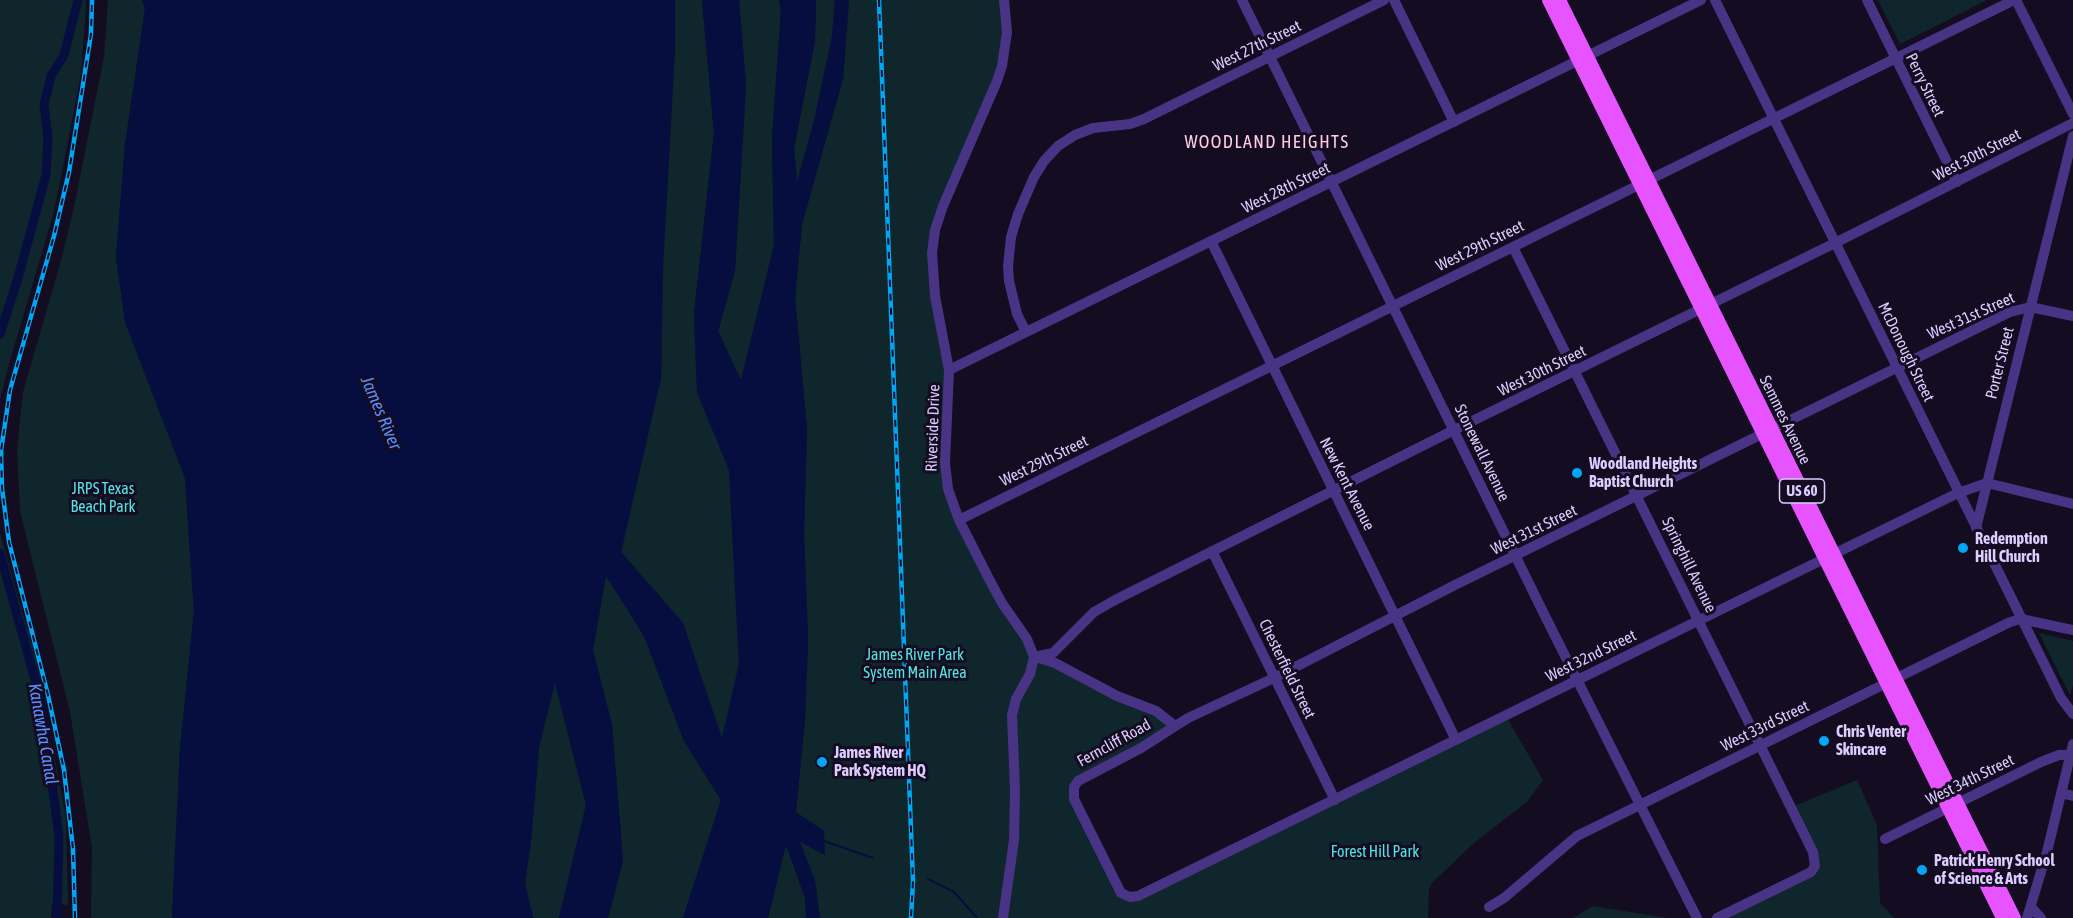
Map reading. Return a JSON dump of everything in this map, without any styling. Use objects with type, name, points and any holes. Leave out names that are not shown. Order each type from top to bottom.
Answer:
[{"type":"main road","name":"Semmes Avenue","points":[[1548,0],[1582,57],[1952,805],[2015,918]]},
{"type":"main road","name":"Semmes Avenue","points":[[1560,0],[1582,57]]},
{"type":"main road","name":"Semmes Avenue","points":[[1952,805],[2002,918]]},
{"type":"street","name":"Riverside Drive","points":[[1004,0],[1007,32],[1002,66],[998,81],[943,206],[933,241],[934,290],[949,370],[946,471],[950,497],[959,520],[997,595],[1027,639],[1034,657]]},
{"type":"street","name":"Stonewall Avenue","points":[[1242,0],[1696,918]]},
{"type":"street","name":"West 27th Street","points":[[1026,332],[1012,297],[1008,266],[1009,250],[1018,214],[1039,169],[1058,146],[1075,135],[1093,128],[1130,124],[1144,119],[1383,0]]},
{"type":"street","points":[[1394,0],[1454,122]]},
{"type":"street","name":"West 28th Street","points":[[949,370],[1701,0]]},
{"type":"street","name":"McDonough Street","points":[[1715,0],[2021,619],[2061,698],[2073,714]]},
{"type":"street","name":"Perry Street","points":[[1867,0],[1957,182]]},
{"type":"street","points":[[2015,0],[2073,114]]},
{"type":"street","name":"West 29th Street","points":[[959,520],[2015,0]]},
{"type":"street","name":"West 30th Street","points":[[1034,657],[1048,655],[1058,650],[1085,621],[1103,607],[2073,123]]},
{"type":"street","name":"Porter Street","points":[[1976,528],[2073,136]]},
{"type":"street","name":"New Kent Avenue","points":[[1211,241],[1456,740]]},
{"type":"street","name":"Springhill Avenue","points":[[1514,247],[1814,852],[1815,866],[1807,874],[1717,918]]},
{"type":"street","name":"West 31st Street","points":[[1175,726],[2010,312],[2030,307],[2073,316]]},
{"type":"street","points":[[1987,483],[2073,504]]},
{"type":"street","name":"West 32nd Street","points":[[1130,897],[1142,894],[1335,800],[1958,493],[1987,483]]},
{"type":"street","name":"Chesterfield Street","points":[[1212,551],[1335,800]]},
{"type":"street","points":[[2021,619],[2073,630]]},
{"type":"street","name":"West 33rd Street","points":[[1489,907],[1504,898],[1577,836],[2010,622],[2021,619]]},
{"type":"street","points":[[1003,918],[1014,840],[1012,715],[1016,699],[1030,674],[1034,657]]},
{"type":"street","name":"Ferncliff Road","points":[[1034,657],[1055,663],[1117,696],[1156,711],[1175,726],[1141,748],[1081,779],[1074,787],[1073,795],[1076,804],[1100,852],[1121,893],[1130,897]]},
{"type":"street","points":[[2041,918],[2029,913],[2073,744]]},
{"type":"street","name":"West 34th Street","points":[[1885,839],[2041,762],[2059,755],[2070,755]]},
{"type":"street","points":[[2061,793],[2073,796]]},
{"type":"green space","points":[[0,0],[86,0],[86,9],[81,74],[53,215],[0,400]]},
{"type":"green space","name":"JRPS Texas Beach Park","points":[[108,0],[142,0],[145,9],[125,145],[116,257],[125,322],[185,478],[194,612],[180,748],[172,918],[91,918],[92,848],[70,712],[20,511],[17,450],[23,392],[74,207],[104,57]]},
{"type":"green space","points":[[675,0],[702,0],[714,133],[694,314],[697,392],[729,470],[739,664],[722,739],[683,623],[621,552],[661,378],[663,266],[675,47]]},
{"type":"green space","points":[[739,0],[779,0],[781,11],[772,138],[774,245],[741,381],[718,331],[735,271],[746,85]]},
{"type":"green space","points":[[816,0],[835,0],[832,37],[814,121],[797,184],[794,148],[815,41]]},
{"type":"green space","name":"James River Park System Main Area","points":[[849,0],[1004,0],[1006,43],[933,241],[946,348],[948,489],[1033,653],[1175,726],[1074,787],[1121,890],[1130,897],[1506,716],[1543,780],[1527,802],[1475,842],[1432,883],[1429,889],[1428,918],[820,918],[800,841],[825,854],[824,841],[796,813],[805,718],[808,640],[804,532],[807,429],[795,298],[802,224],[843,79]]},
{"type":"green space","points":[[1878,0],[1987,0],[1900,44]]},
{"type":"green space","points":[[0,533],[36,660],[66,818],[68,905],[52,904],[51,918],[0,918]]},
{"type":"green space","points":[[606,575],[644,636],[684,741],[721,800],[683,918],[608,918],[623,861],[612,725],[593,650]]},
{"type":"green space","points":[[2039,633],[2073,641],[2073,685],[2070,695]]},
{"type":"green space","points":[[555,682],[586,805],[559,918],[533,918],[525,883],[539,747]]},
{"type":"green space","points":[[1857,780],[1877,825],[1880,903],[1894,918],[1716,918],[1814,866],[1792,807]]},
{"type":"green space","points":[[786,844],[805,898],[806,918],[768,918]]},
{"type":"green space","points":[[1593,906],[1667,918],[1573,918]]},
{"type":"water","name":"James River","points":[[142,0],[675,0],[675,47],[663,266],[661,378],[621,552],[683,623],[722,738],[739,664],[729,470],[697,392],[694,314],[714,133],[702,0],[739,0],[746,85],[735,271],[718,331],[741,380],[774,245],[772,138],[781,11],[779,0],[816,0],[815,41],[794,148],[797,182],[814,121],[832,37],[835,0],[849,0],[843,79],[802,224],[795,298],[807,429],[804,532],[808,640],[805,718],[796,812],[824,831],[825,855],[800,842],[815,880],[820,918],[806,918],[805,898],[786,845],[768,918],[683,918],[721,800],[684,741],[644,636],[606,576],[593,650],[612,725],[623,861],[608,918],[559,918],[586,805],[555,683],[539,747],[525,883],[533,918],[172,918],[180,748],[194,612],[185,478],[125,322],[116,257],[125,145],[145,9]]},
{"type":"waterway","name":"Kanawha Canal","points":[[0,334],[46,175],[48,138],[44,105],[51,76],[64,55],[78,0]]},
{"type":"waterway","name":"Kanawha Canal","points":[[0,553],[42,705],[59,837],[57,918]]},
{"type":"waterway","points":[[824,841],[873,858]]},
{"type":"waterway","points":[[928,879],[954,892],[977,918]]},
{"type":"railway","points":[[75,918],[73,849],[64,770],[48,695],[9,542],[2,488],[1,451],[10,390],[54,236],[69,172],[91,34],[92,0]]},
{"type":"railway","points":[[879,0],[913,881],[911,918]]},
{"type":"place","name":"Woodland Heights Baptist Church","points":[[1577,473]]},
{"type":"place","name":"Redemption Hill Church","points":[[1963,548]]},
{"type":"place","name":"Chris Venter Skincare","points":[[1824,741]]},
{"type":"place","name":"James River Park System HQ","points":[[822,762]]},
{"type":"place","name":"Patrick Henry School of Science & Arts","points":[[1922,870]]},
{"type":"district","name":"WOODLAND HEIGHTS","points":[[1267,142]]},
{"type":"park label","name":"Forest Hill Park","points":[[1375,852]]}]
